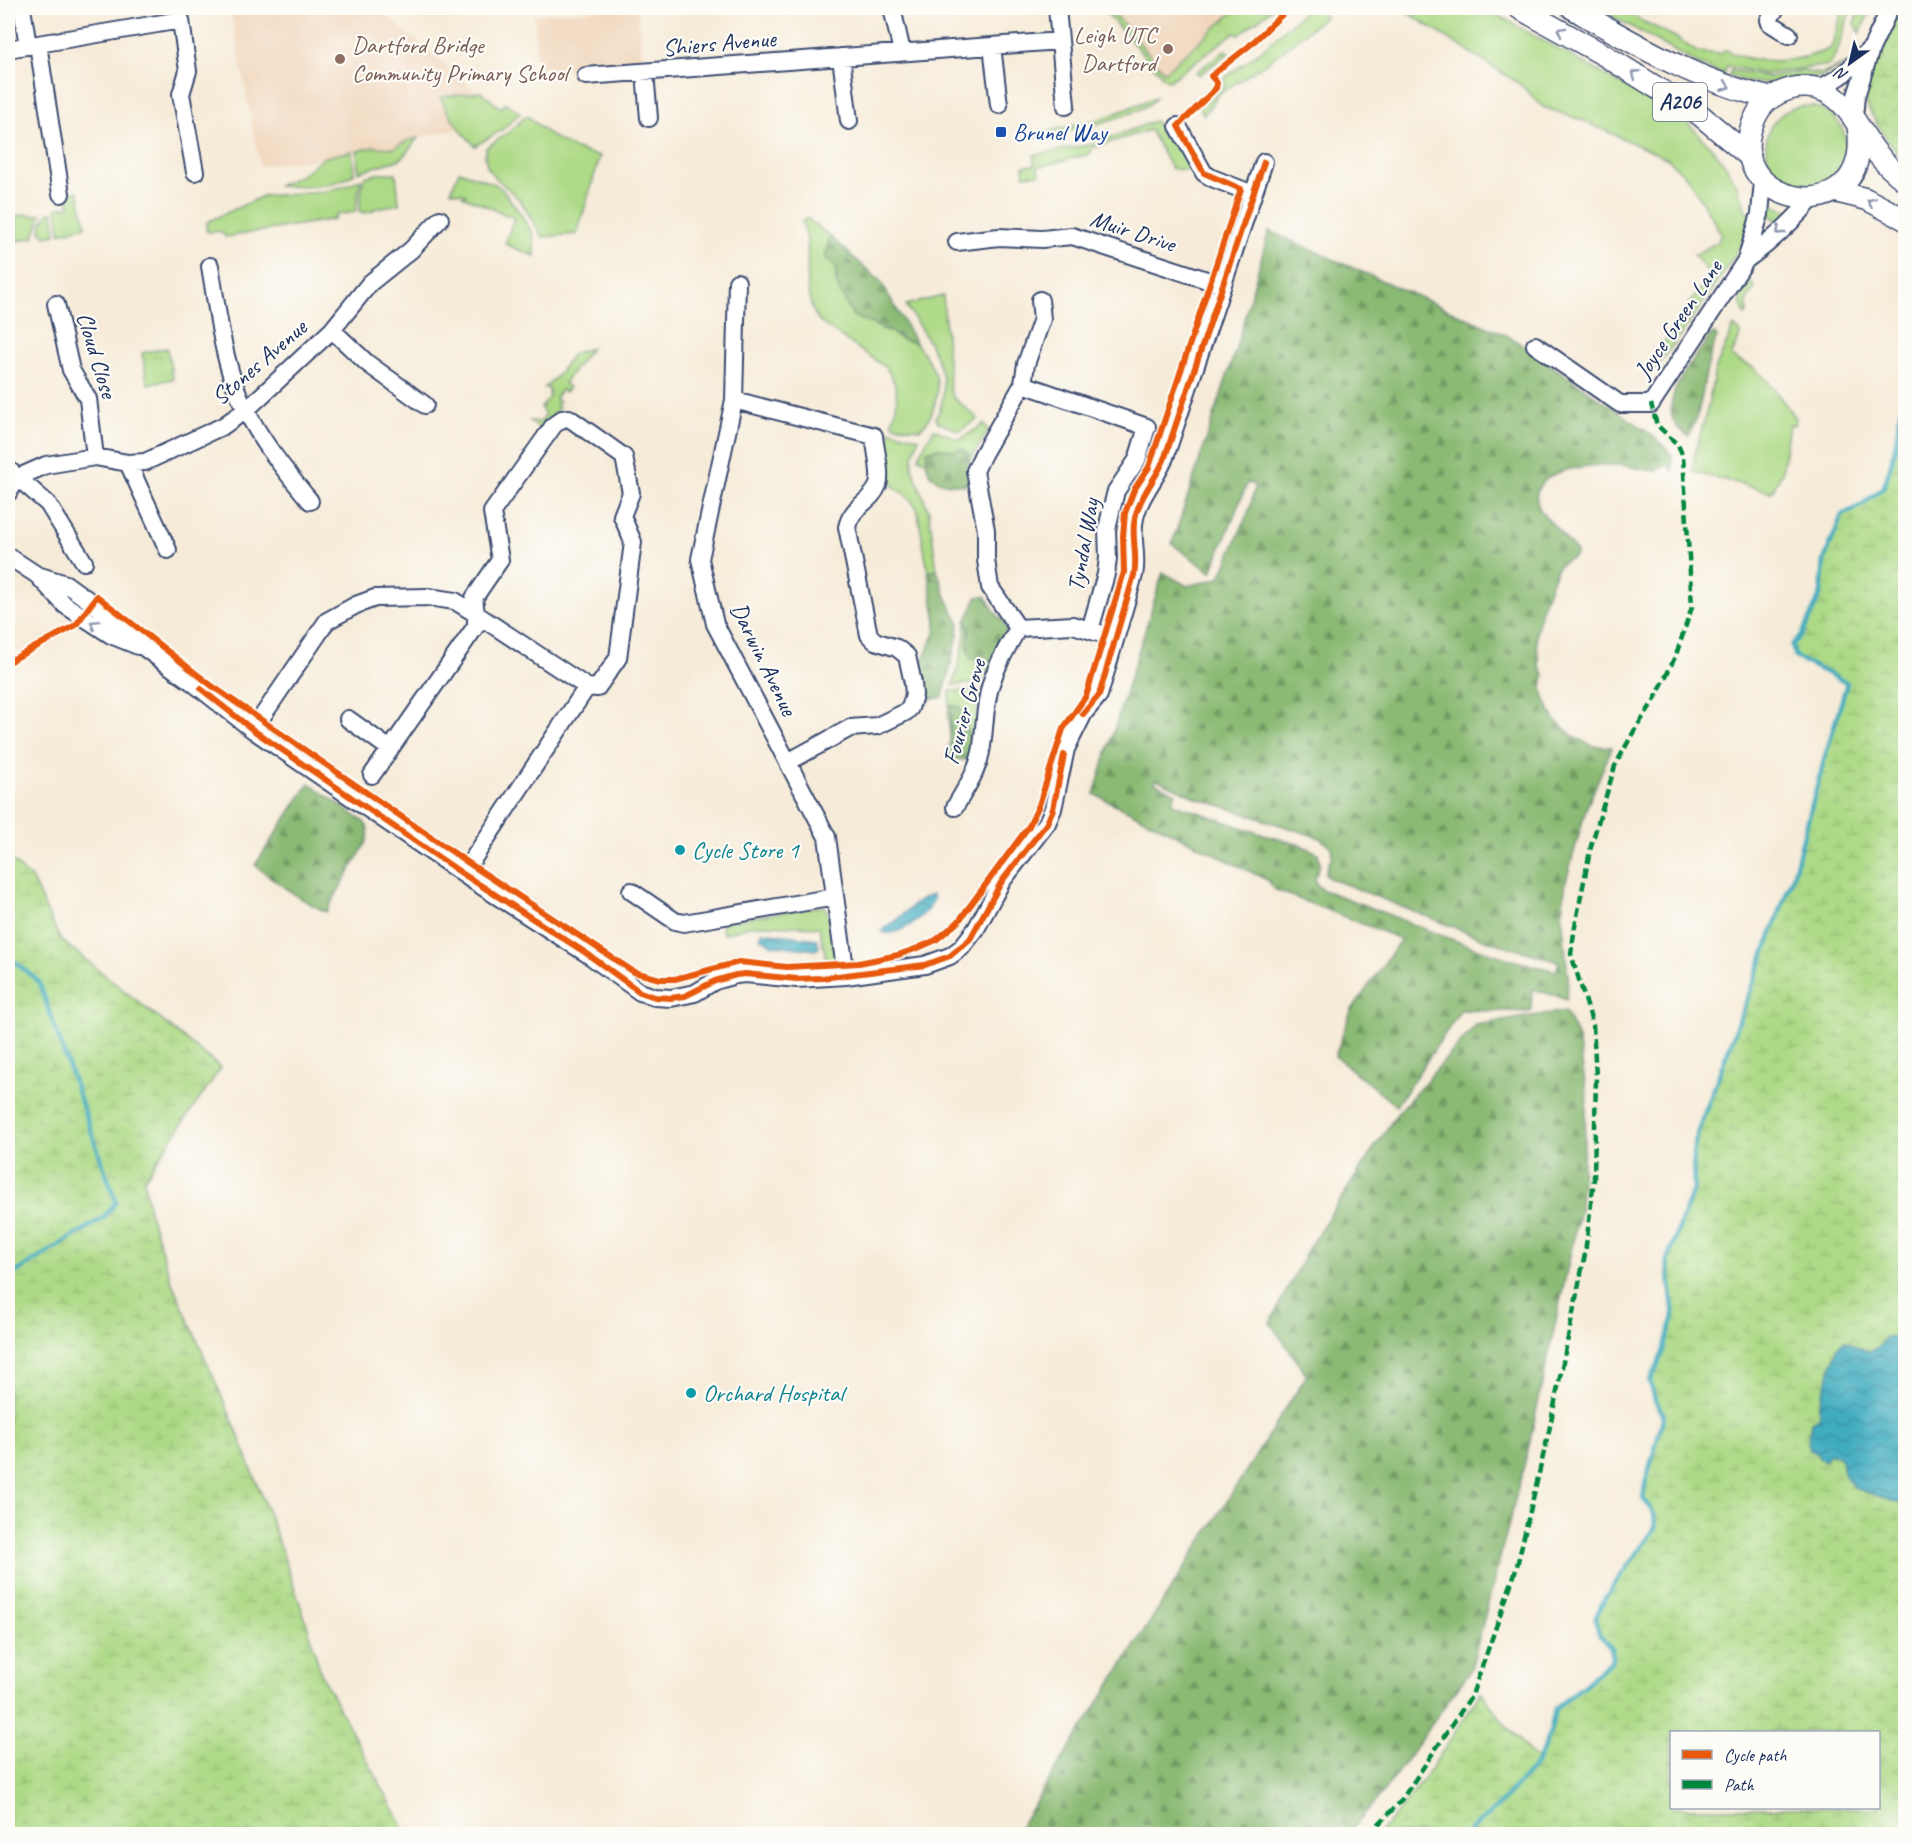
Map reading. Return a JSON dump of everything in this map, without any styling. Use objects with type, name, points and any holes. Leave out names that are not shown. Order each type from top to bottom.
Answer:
[{"type":"main road","name":"A206","points":[[1519,8],[1604,55],[1699,114],[1750,157]]},
{"type":"main road","name":"A206","points":[[1572,8],[1682,69],[1747,93],[1771,98]]},
{"type":"main road","points":[[1856,121],[1860,144],[1857,163],[1848,178],[1834,191],[1812,199],[1794,198],[1777,192],[1755,170],[1750,157],[1749,140],[1752,124],[1760,110],[1771,98],[1782,92],[1794,88],[1819,89],[1833,95],[1845,105],[1856,121],[1877,154],[1905,181]]},
{"type":"main road","points":[[1834,191],[1866,199],[1905,220]]},
{"type":"street","points":[[22,8],[33,45],[61,194]]},
{"type":"street","points":[[891,8],[902,52]]},
{"type":"street","points":[[1057,8],[1066,106]]},
{"type":"street","points":[[1776,8],[1769,20],[1770,23],[1789,35]]},
{"type":"street","points":[[1856,121],[1856,96],[1871,49],[1890,8]]},
{"type":"street","points":[[8,49],[181,20],[188,71],[182,94],[195,172]]},
{"type":"street","name":"Shiers Avenue","points":[[649,118],[645,73],[1060,41]]},
{"type":"street","points":[[992,46],[999,105]]},
{"type":"street","points":[[1819,89],[1841,76],[1871,49]]},
{"type":"street","points":[[841,57],[849,121]]},
{"type":"street","points":[[586,76],[645,73]]},
{"type":"street","points":[[1178,126],[1204,173],[1253,194]]},
{"type":"street","points":[[8,556],[37,575],[66,584],[120,623],[146,650],[192,682],[253,730],[463,874],[586,953],[640,992],[655,997],[671,998],[695,993],[715,981],[736,975],[797,979],[846,976],[938,961],[961,948],[970,939],[1002,881],[1047,823],[1053,809],[1066,749],[1084,713],[1099,695],[1136,565],[1134,526],[1138,507],[1154,482],[1164,460],[1264,162]]},
{"type":"street","name":"Joyce Green Lane","points":[[1535,345],[1620,404],[1651,404],[1746,260],[1760,214],[1763,180]]},
{"type":"street","name":"Joyce Green Lane","points":[[1746,260],[1800,214],[1812,199]]},
{"type":"street","name":"Stones Avenue","points":[[13,473],[95,457],[128,464],[145,462],[223,426],[246,410],[332,330],[370,283],[411,250],[440,219]]},
{"type":"street","name":"Muir Drive","points":[[957,242],[999,237],[1072,236],[1222,285]]},
{"type":"street","points":[[210,266],[224,347],[235,386],[273,456],[310,501]]},
{"type":"street","name":"Darwin Avenue","points":[[737,282],[734,400],[700,559],[715,624],[827,837],[846,976]]},
{"type":"street","points":[[1041,300],[1042,319],[1026,364],[1023,384],[975,471],[986,530],[986,560],[990,587],[1018,628],[1073,625],[1115,638]]},
{"type":"street","name":"Cloud Close","points":[[56,304],[71,370],[88,399],[95,457]]},
{"type":"street","points":[[332,330],[368,363],[425,405]]},
{"type":"street","name":"Tyndal Way","points":[[1023,384],[1147,427],[1137,460],[1116,491],[1107,530],[1106,574],[1089,630]]},
{"type":"street","points":[[734,400],[874,436],[878,486],[872,495],[854,510],[847,527],[869,635],[875,641],[897,648],[907,656],[914,683],[912,704],[906,712],[877,726],[850,728],[788,762]]},
{"type":"street","points":[[253,730],[327,621],[356,605],[375,598],[428,597],[455,601],[476,614],[587,687],[597,688],[618,658],[633,542],[622,516],[631,493],[622,454],[569,418],[562,419],[554,425],[492,512],[500,560],[474,598],[476,614],[476,626],[372,775]]},
{"type":"street","points":[[128,464],[168,550]]},
{"type":"street","points":[[8,493],[13,473],[48,504],[84,562]]},
{"type":"street","name":"Fourier Grove","points":[[955,807],[974,775],[981,753],[985,709],[997,665],[1018,628]]},
{"type":"street","points":[[463,874],[587,687]]},
{"type":"street","points":[[348,719],[390,749]]},
{"type":"street","points":[[631,891],[675,921],[684,923],[835,897]]},
{"type":"shaded area","name":"Dartford Bridge Community Primary School","points":[[230,8],[377,8],[479,93],[441,97],[458,129],[409,140],[394,148],[373,147],[332,157],[260,166]]},
{"type":"shaded area","points":[[638,8],[642,63],[550,72],[550,67],[537,67],[534,15]]},
{"type":"shaded area","name":"Leigh UTC Dartford","points":[[1110,8],[1238,8],[1164,73]]},
{"type":"green space","points":[[1102,8],[1110,8],[1164,72],[1238,8],[1273,8],[1239,35],[1234,33],[1169,81]]},
{"type":"green space","points":[[1308,8],[1316,8],[1325,17],[1275,57],[1218,95],[1204,115],[1200,108],[1226,84],[1223,79],[1262,50]]},
{"type":"green space","points":[[1400,8],[1485,8],[1682,118],[1721,160],[1736,184],[1746,212],[1753,214],[1749,229],[1738,251],[1655,369],[1649,365],[1710,274],[1694,255],[1718,242],[1721,233],[1689,180],[1668,159],[1584,121],[1543,107],[1520,84]]},
{"type":"green space","points":[[1598,8],[1624,8],[1642,21],[1675,37],[1697,52],[1720,54],[1725,50],[1750,59],[1778,61],[1806,57],[1831,48],[1843,8],[1851,8],[1837,52],[1829,65],[1765,74],[1727,66],[1724,75],[1696,63]]},
{"type":"green space","points":[[1859,8],[1871,8],[1860,33],[1855,23]]},
{"type":"green space","points":[[1898,8],[1905,8],[1905,163],[1888,141],[1865,99],[1871,67]]},
{"type":"green space","points":[[1225,50],[1229,53],[1199,75],[1196,72]]},
{"type":"green space","points":[[1850,62],[1821,77],[1796,78],[1774,83],[1749,82],[1729,76],[1731,70],[1769,77],[1800,71],[1822,74]]},
{"type":"green space","points":[[481,92],[501,108],[506,103],[520,113],[502,130],[475,146],[455,123],[440,97]]},
{"type":"green space","points":[[1156,97],[1149,104],[1119,117],[1044,136],[1033,138],[1031,135],[1101,119]]},
{"type":"green space","points":[[1806,106],[1821,109],[1834,118],[1843,131],[1846,146],[1843,161],[1834,174],[1821,183],[1806,186],[1791,183],[1778,174],[1769,161],[1766,146],[1769,131],[1778,118],[1791,109]]},
{"type":"green space","points":[[526,116],[562,142],[600,156],[577,234],[543,237],[520,200],[494,176],[487,166],[486,148],[509,132]]},
{"type":"green space","points":[[1155,121],[1162,136],[1178,142],[1194,169],[1171,168],[1150,130],[1092,148],[1090,154],[1038,167],[1039,174],[1024,175],[1023,166],[1034,165],[1034,155],[1093,144]]},
{"type":"green space","points":[[418,138],[401,159],[358,172],[357,151],[373,147],[394,148]]},
{"type":"green space","points":[[352,151],[354,174],[345,179],[317,186],[277,186],[300,176],[323,158]]},
{"type":"green space","points":[[459,171],[495,184],[502,189],[533,234],[535,256],[505,244],[514,218],[463,196],[466,194],[451,191]]},
{"type":"green space","points":[[380,173],[396,173],[399,204],[364,213],[359,211],[363,180],[365,177]]},
{"type":"green space","points":[[361,179],[355,212],[335,215],[335,219],[225,237],[218,231],[208,232],[206,230],[207,222],[263,196],[323,192]]},
{"type":"green space","points":[[78,191],[86,226],[60,233],[57,208],[70,206],[67,193]]},
{"type":"green space","points":[[1770,204],[1789,211],[1789,214],[1781,222],[1766,214]]},
{"type":"green space","points":[[49,212],[53,212],[56,234],[46,236],[41,232],[41,224]]},
{"type":"green space","points":[[30,214],[31,216],[42,214],[34,237],[16,241],[15,220],[9,217]]},
{"type":"green space","points":[[8,217],[15,220],[16,241],[8,244]]},
{"type":"green space","points":[[807,218],[830,236],[825,257],[836,268],[836,281],[853,316],[891,332],[901,339],[916,343],[933,368],[937,382],[936,398],[932,413],[919,429],[894,425],[892,422],[896,408],[896,393],[893,380],[885,367],[821,323],[814,312],[809,299],[806,234],[802,222]]},
{"type":"green space","points":[[1269,231],[1510,337],[1642,428],[1672,455],[1673,472],[1668,465],[1654,470],[1617,465],[1562,471],[1549,477],[1540,485],[1537,496],[1540,510],[1577,552],[1574,557],[1557,568],[1541,610],[1536,635],[1539,665],[1544,675],[1542,687],[1544,698],[1555,720],[1573,736],[1592,746],[1612,747],[1586,809],[1566,881],[1562,913],[1568,978],[1567,999],[1532,989],[1531,1012],[1461,1010],[1396,1106],[1335,1056],[1351,1011],[1401,939],[1273,889],[1269,881],[1094,794],[1163,572],[1187,586],[1220,578],[1250,508],[1255,486],[1248,482],[1211,572],[1172,544],[1234,355]],"holes":[[[1156,779],[1197,798],[1320,838],[1331,847],[1332,856],[1325,873],[1329,878],[1486,940],[1559,962],[1556,971],[1468,945],[1323,890],[1317,885],[1315,879],[1320,863],[1318,853],[1301,845],[1264,835],[1172,803],[1176,793],[1155,783]]]},
{"type":"green space","points":[[830,236],[881,282],[916,343],[901,339],[891,332],[853,316],[836,281],[836,268],[825,257]]},
{"type":"green space","points":[[1750,281],[1755,288],[1748,298],[1748,311],[1745,315],[1739,299]]},
{"type":"green space","points":[[943,296],[950,389],[953,397],[978,419],[959,431],[938,422],[936,418],[942,403],[944,388],[942,373],[931,346],[906,305]]},
{"type":"green space","points":[[1734,326],[1741,333],[1731,357],[1752,367],[1766,379],[1796,418],[1794,425],[1789,424],[1782,472],[1772,492],[1693,472],[1694,458],[1715,370]]},
{"type":"green space","points":[[1715,334],[1717,337],[1709,360],[1699,409],[1688,436],[1677,427],[1672,416],[1671,404],[1680,379],[1688,366],[1711,335]]},
{"type":"green space","points":[[167,348],[173,379],[148,384],[142,353]]},
{"type":"green space","points":[[591,348],[564,383],[569,387],[565,392],[561,390],[555,398],[559,402],[556,405],[559,407],[542,430],[530,421],[541,422],[545,416],[541,408],[549,397],[549,388],[544,388],[559,374],[572,354]]},
{"type":"green space","points":[[1905,381],[1905,1834],[1378,1834],[1420,1784],[1481,1692],[1507,1727],[1538,1761],[1551,1729],[1555,1708],[1612,1660],[1611,1648],[1599,1635],[1595,1619],[1604,1599],[1655,1528],[1654,1514],[1643,1498],[1664,1415],[1655,1400],[1650,1382],[1662,1355],[1674,1316],[1667,1261],[1694,1187],[1693,1153],[1698,1131],[1793,876],[1847,684],[1795,657],[1792,645],[1802,635],[1821,593],[1824,560],[1842,515],[1862,505],[1884,487],[1894,454]]},
{"type":"green space","points":[[984,424],[989,430],[968,464],[969,454],[940,448],[927,451],[927,462],[919,458],[934,429],[957,439]]},
{"type":"green space","points":[[889,430],[919,438],[913,455],[912,467],[929,512],[937,570],[928,572],[917,508],[908,497],[892,485],[887,476]]},
{"type":"green space","points":[[940,448],[955,451],[961,448],[969,454],[968,485],[943,483],[929,472],[927,451]]},
{"type":"green space","points":[[937,570],[946,597],[959,623],[943,697],[928,700],[919,668],[935,633],[936,622],[928,572]]},
{"type":"green space","points":[[985,596],[1007,629],[992,661],[971,659],[968,651],[969,626],[966,622],[977,597]]},
{"type":"green space","points":[[966,622],[969,626],[968,651],[992,661],[984,683],[953,685],[964,643]]},
{"type":"green space","points":[[982,690],[974,745],[967,730],[966,715],[951,705],[950,737],[948,715],[950,691]]},
{"type":"green space","points":[[951,705],[964,711],[967,731],[973,747],[971,760],[949,759]]},
{"type":"green space","points":[[309,783],[364,822],[368,830],[366,843],[326,912],[289,891],[255,865]]},
{"type":"green space","points":[[8,857],[31,878],[60,939],[221,1068],[144,1179],[149,1211],[171,1280],[236,1429],[267,1509],[308,1627],[321,1674],[407,1834],[8,1834]]},
{"type":"green space","points":[[823,906],[828,912],[835,957],[833,962],[827,963],[819,927],[749,926],[723,934],[721,922]]},
{"type":"green space","points":[[1565,1011],[1578,1038],[1587,1095],[1580,1210],[1527,1454],[1471,1669],[1385,1790],[1347,1834],[1015,1834],[1307,1375],[1270,1323],[1309,1247],[1396,1115],[1476,1025]]},
{"type":"water","points":[[932,895],[934,899],[931,905],[912,924],[896,932],[882,932],[885,927],[913,905]]},
{"type":"water","points":[[762,932],[817,939],[819,947],[816,950],[773,945],[760,938]]},
{"type":"water","points":[[1900,1336],[1906,1340],[1906,1502],[1887,1500],[1856,1489],[1844,1474],[1842,1460],[1836,1455],[1828,1455],[1826,1461],[1819,1458],[1818,1453],[1810,1450],[1808,1442],[1811,1422],[1819,1418],[1819,1405],[1838,1346],[1844,1341],[1870,1352],[1880,1346],[1886,1337]]},
{"type":"waterway","points":[[1467,1834],[1499,1805],[1538,1762],[1551,1729],[1555,1708],[1612,1660],[1611,1648],[1599,1635],[1595,1619],[1604,1599],[1655,1528],[1654,1514],[1643,1498],[1664,1415],[1655,1400],[1650,1382],[1662,1355],[1674,1316],[1667,1261],[1694,1187],[1693,1153],[1698,1131],[1793,876],[1847,683],[1795,657],[1792,645],[1802,635],[1821,593],[1824,560],[1842,515],[1862,505],[1884,487],[1894,454],[1906,381]]},
{"type":"waterway","points":[[8,956],[39,982],[116,1202],[103,1218],[8,1277]]},
{"type":"marked path","points":[[1369,1834],[1400,1802],[1472,1695],[1516,1570],[1549,1431],[1585,1254],[1594,1179],[1596,1076],[1593,1025],[1571,954],[1575,926],[1591,846],[1615,766],[1655,699],[1676,655],[1692,607],[1683,456],[1678,445],[1657,425],[1651,404]]},
{"type":"cycle path","points":[[8,662],[76,625],[97,596],[212,686],[470,864],[634,972],[660,979],[675,979],[739,962],[787,967],[859,963],[898,955],[936,940],[958,922],[1029,826],[1039,805],[1063,729],[1086,696],[1124,572],[1125,513],[1134,490],[1149,467],[1241,189],[1204,173],[1178,126],[1216,88],[1217,83],[1211,76],[1249,46],[1289,8]]},
{"type":"cycle path","points":[[1083,714],[1099,695],[1134,575],[1136,515],[1142,499],[1164,460],[1264,162]]},
{"type":"cycle path","points":[[201,689],[253,730],[463,874],[586,953],[640,992],[655,997],[685,996],[715,981],[736,975],[797,979],[822,978],[925,965],[950,956],[970,939],[1002,881],[1047,823],[1053,809],[1064,755]]},
{"type":"place","name":"Leigh UTC Dartford","points":[[1168,49]]},
{"type":"place","name":"Dartford Bridge Community Primary School","points":[[340,59]]},
{"type":"place","name":"Brunel Way","points":[[1001,132]]},
{"type":"place","name":"Cycle Store 1","points":[[680,850]]},
{"type":"place","name":"Orchard Hospital","points":[[691,1393]]}]
